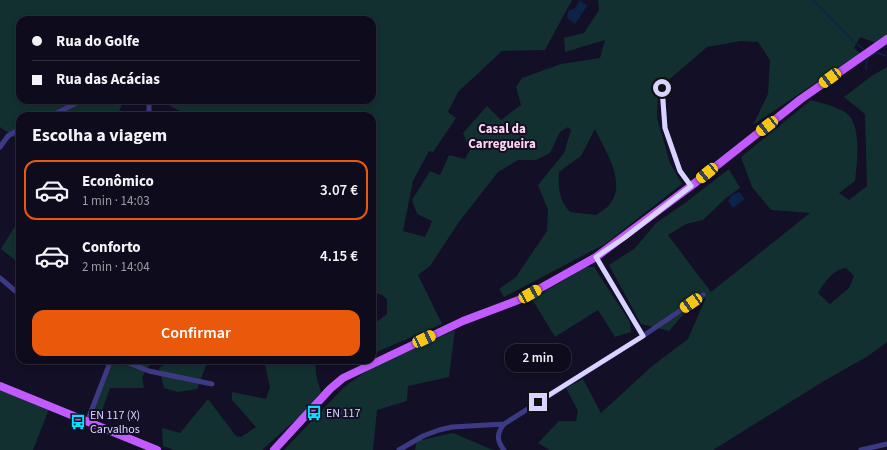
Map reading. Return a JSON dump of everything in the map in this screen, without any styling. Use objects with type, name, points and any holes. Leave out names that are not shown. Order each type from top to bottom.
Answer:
[{"type":"main road","points":[[376,362],[458,323],[521,298],[596,257],[624,238],[801,99],[887,39]]},
{"type":"main road","points":[[274,450],[330,389],[346,376],[371,364]]},
{"type":"main road","points":[[0,386],[157,450]]},
{"type":"street","points":[[662,88],[665,128],[680,171],[691,186]]},
{"type":"street","points":[[59,112],[74,104]]},
{"type":"street","points":[[0,147],[8,136],[16,131]]},
{"type":"street","points":[[596,257],[643,336]]},
{"type":"street","points":[[0,278],[16,292]]},
{"type":"street","points":[[504,450],[498,442],[497,436],[504,424],[643,336],[703,295]]},
{"type":"street","points":[[87,422],[109,364]]},
{"type":"street","points":[[131,364],[149,371],[212,384]]},
{"type":"street","points":[[399,450],[422,436],[439,430],[452,427],[504,424]]},
{"type":"street","points":[[861,450],[887,444]]},
{"type":"green space","points":[[0,0],[572,0],[545,50],[502,51],[458,92],[448,112],[456,118],[433,152],[429,151],[413,181],[403,231],[425,237],[432,221],[417,214],[412,200],[430,171],[440,175],[449,155],[465,159],[470,150],[463,133],[487,106],[501,120],[521,105],[516,87],[522,78],[561,64],[600,58],[605,40],[565,52],[564,38],[584,33],[599,10],[598,0],[887,0],[887,35],[876,43],[860,37],[854,48],[860,53],[753,125],[768,94],[770,60],[758,42],[741,41],[707,47],[664,84],[658,94],[657,118],[670,163],[682,184],[605,244],[504,297],[499,289],[516,277],[547,231],[548,210],[538,185],[564,153],[571,130],[568,127],[560,132],[550,153],[536,160],[518,160],[498,172],[459,222],[430,266],[418,275],[442,324],[376,352],[376,322],[387,314],[387,299],[382,295],[376,293],[376,112],[182,112],[167,104],[376,104],[376,16],[16,16],[16,104],[122,104],[119,112],[16,112],[16,138],[0,127]],"holes":[[[595,129],[615,175],[616,185],[615,194],[610,205],[596,215],[570,212],[561,198],[559,172],[581,156]]]},
{"type":"green space","points":[[887,67],[887,342],[868,356],[824,381],[713,450],[550,450],[538,443],[559,421],[576,421],[578,411],[566,388],[583,379],[601,413],[651,367],[688,339],[706,297],[683,315],[669,331],[641,324],[609,265],[634,249],[656,223],[729,169],[740,188],[726,198],[703,220],[686,224],[668,235],[711,292],[810,213],[771,210],[752,187],[741,157],[811,100],[843,111],[854,123],[857,143],[855,181],[839,193],[849,200],[867,186],[865,114],[844,97],[873,75]],"holes":[[[846,268],[854,276],[849,288],[830,304],[818,293],[829,277],[841,269]]]},
{"type":"green space","points":[[16,224],[16,261],[1,249]]},
{"type":"green space","points":[[586,267],[594,267],[630,322],[631,332],[615,337],[598,310],[555,337],[532,299]]},
{"type":"green space","points":[[455,330],[449,377],[408,386],[407,401],[377,410],[373,450],[284,450],[344,387],[371,368]]},
{"type":"green space","points":[[112,364],[150,364],[142,377],[144,388],[110,388],[99,419],[93,412]]},
{"type":"green space","points":[[164,364],[206,364],[197,389],[178,392],[164,388],[159,368]]},
{"type":"green space","points":[[265,364],[315,364],[316,375],[321,392],[300,416],[262,450],[174,450],[163,446],[162,428],[180,433],[208,399],[236,436],[241,437],[256,427],[232,400],[232,392],[266,399],[270,387]]},
{"type":"green space","points":[[0,390],[49,409],[33,450],[0,450]]},
{"type":"green space","points":[[453,433],[493,450],[415,450],[417,441]]},
{"type":"water","points":[[580,0],[587,6],[575,24],[567,18],[568,11],[575,8]]},
{"type":"water","points":[[739,192],[745,199],[733,208],[728,201],[732,195]]},
{"type":"waterway","points":[[813,0],[818,5]]},
{"type":"waterway","points":[[820,7],[852,40]]},
{"type":"waterway","points":[[855,42],[863,49]]},
{"type":"waterway","points":[[866,70],[866,64],[869,56],[877,53],[887,56]]},
{"type":"place","name":"EN 117","points":[[314,413]]},
{"type":"place","name":"EN 117 (X) Carvalhos","points":[[78,422]]},
{"type":"district","name":"Casal da Carregueira","points":[[502,136]]},
{"type":"route","points":[[538,402],[643,336],[596,257],[624,238],[691,186],[680,171],[665,128],[662,88]]}]
